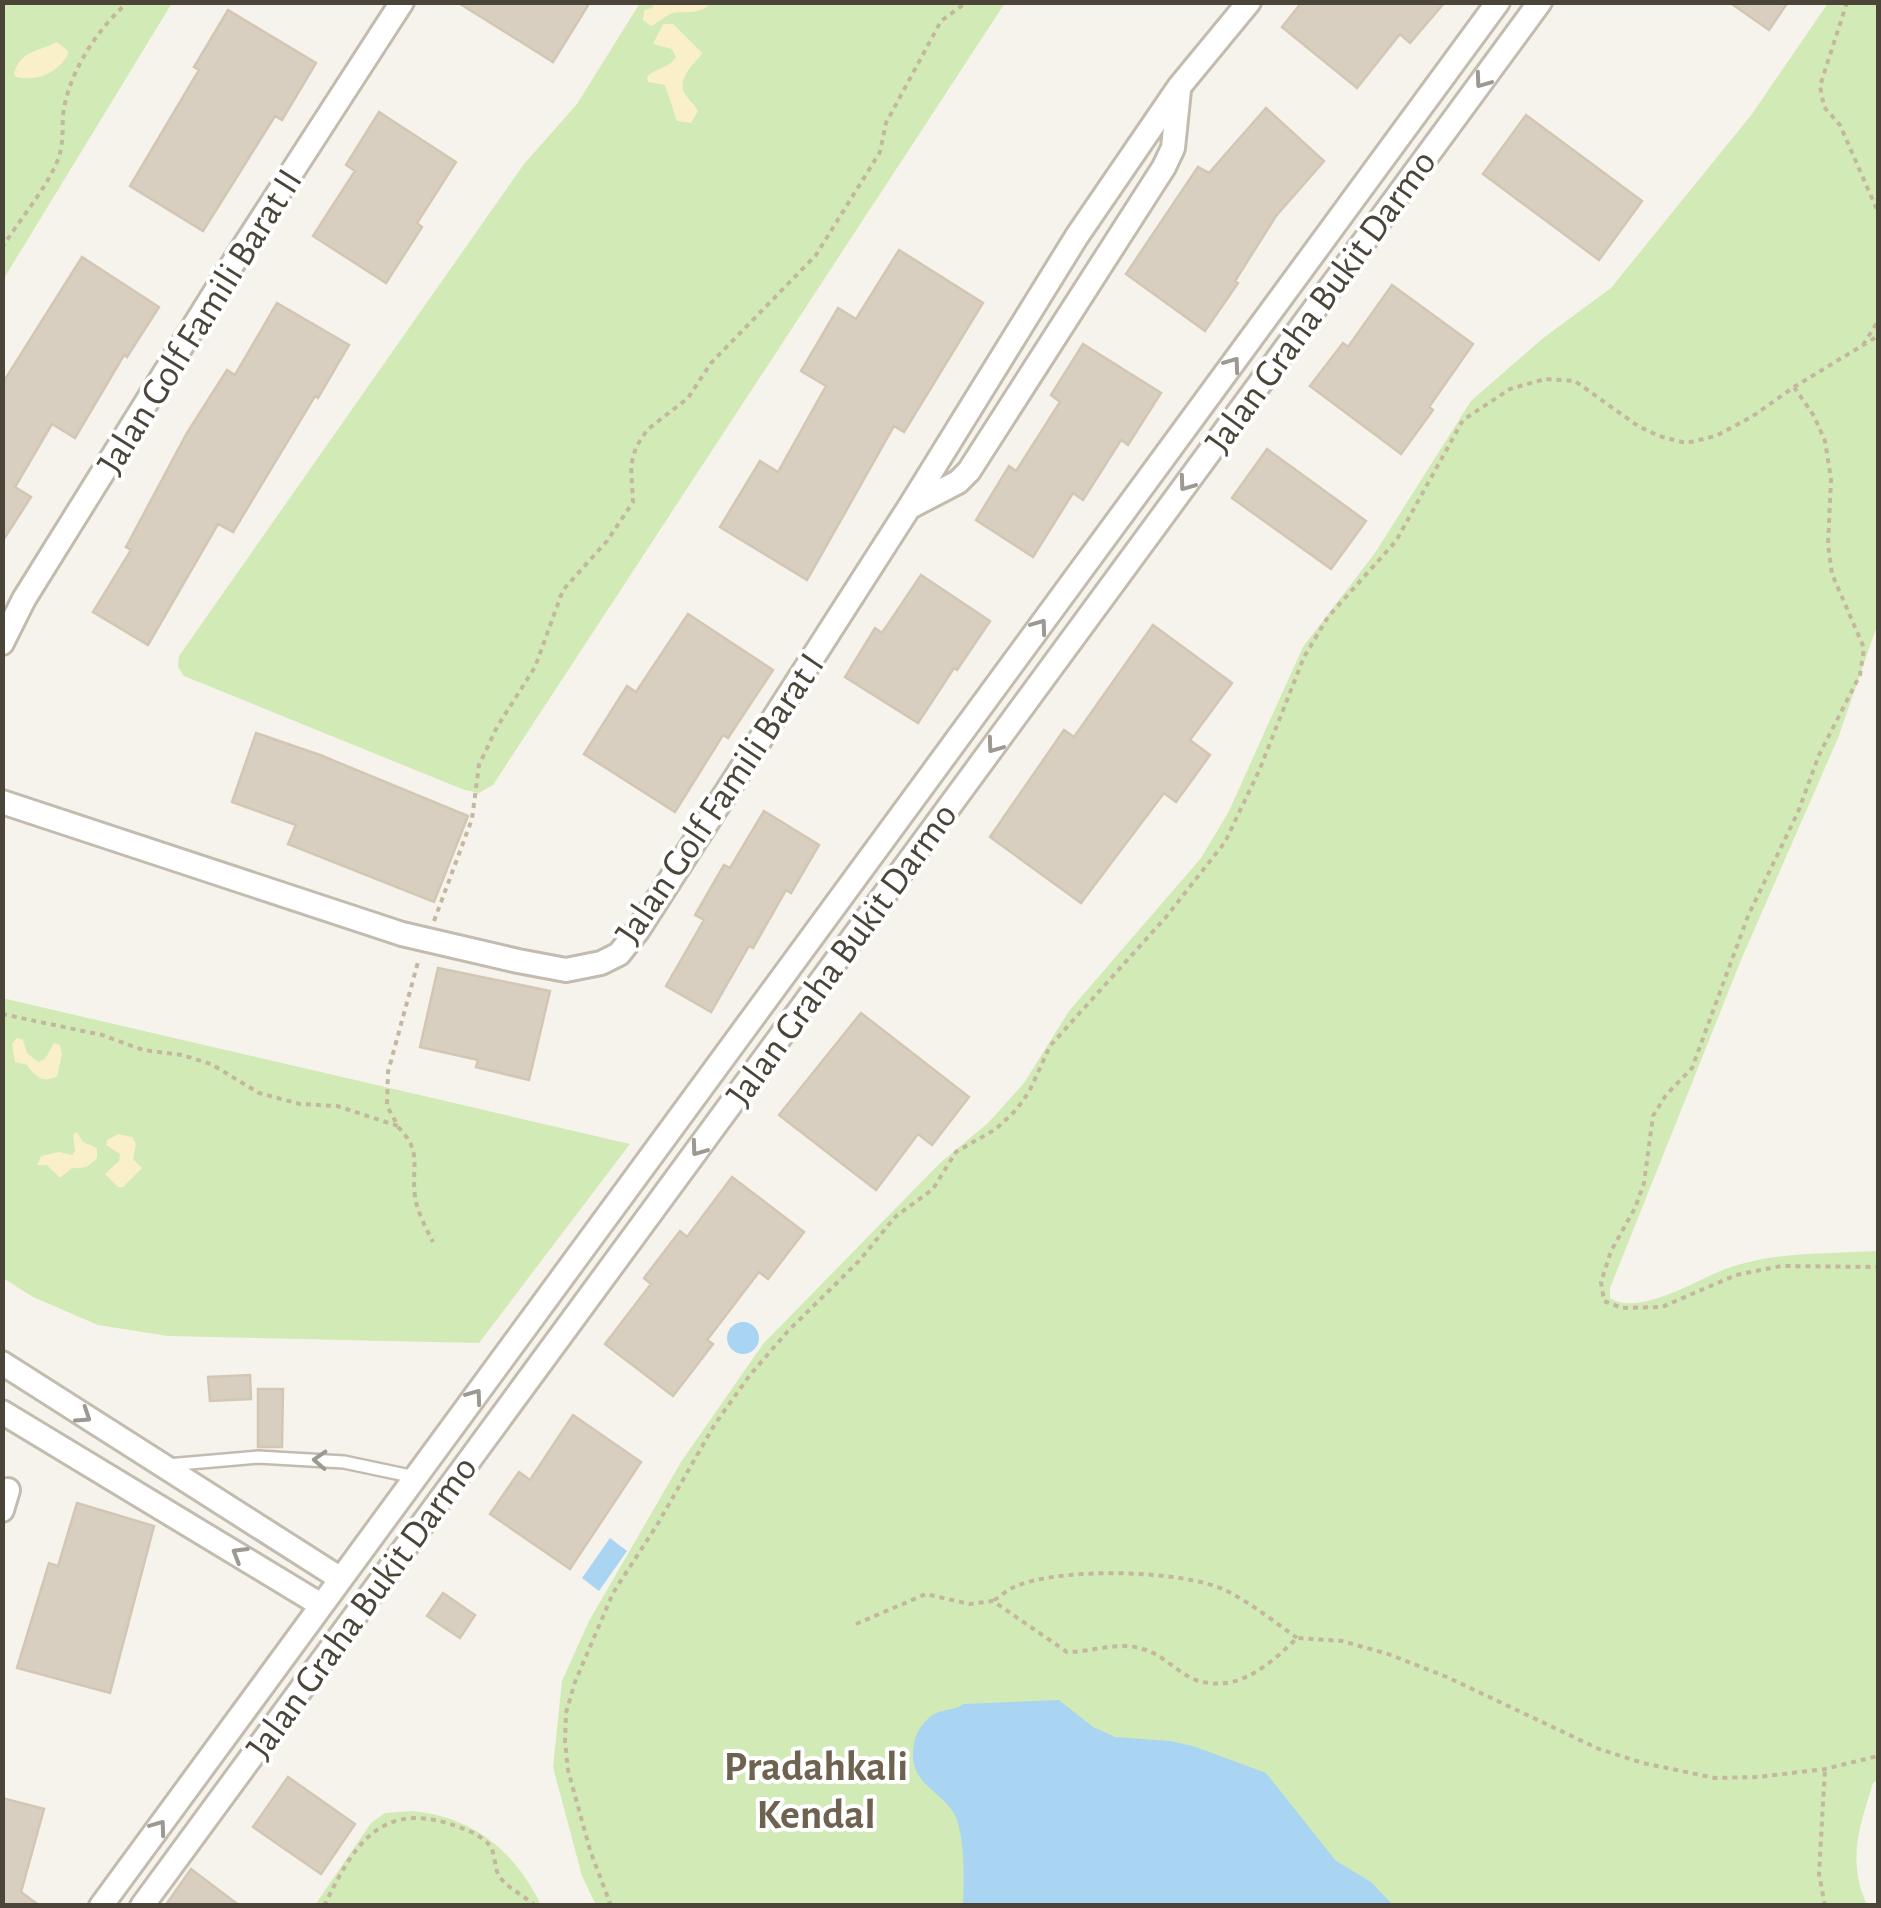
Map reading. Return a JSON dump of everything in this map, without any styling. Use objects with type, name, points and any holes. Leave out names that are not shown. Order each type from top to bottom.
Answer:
[{"type":"street","name":"Jalan Golf Famili Barat II","points":[[2,643],[24,599],[236,257],[402,2]]},
{"type":"street","name":"Jalan Golf Famili Barat I","points":[[2,802],[426,941],[566,970],[601,963],[618,954],[638,930],[910,506],[1077,236],[1180,87],[1249,2]]},
{"type":"street","name":"Jalan Graha Bukit Darmo","points":[[101,1906],[1498,2]]},
{"type":"street","name":"Jalan Graha Bukit Darmo","points":[[142,1906],[1540,2]]},
{"type":"street","points":[[910,506],[958,482],[969,471],[1164,167],[1173,148],[1180,87]]},
{"type":"street","points":[[2,1363],[341,1579]]},
{"type":"street","points":[[2,1412],[322,1606]]},
{"type":"lane","points":[[162,1466],[258,1457],[344,1462],[416,1477]]},
{"type":"path","points":[[2,248],[55,166],[64,141],[63,114],[79,66],[128,2]]},
{"type":"path","points":[[434,1242],[422,1220],[415,1194],[417,1165],[410,1139],[387,1106],[388,1072],[407,994],[472,819],[480,765],[497,727],[536,667],[562,590],[607,541],[632,502],[632,465],[636,448],[647,430],[688,398],[711,362],[816,254],[880,152],[886,124],[941,21],[967,2]]},
{"type":"path","points":[[1847,2],[1820,86],[1824,106],[1840,124],[1878,212]]},
{"type":"path","points":[[1860,349],[1878,320]]},
{"type":"path","points":[[611,1906],[590,1850],[568,1770],[565,1740],[566,1713],[576,1682],[613,1593],[715,1424],[750,1376],[788,1331],[859,1261],[895,1216],[933,1189],[956,1152],[996,1130],[1016,1110],[1050,1046],[1166,918],[1224,842],[1259,770],[1304,656],[1328,617],[1396,541],[1464,420],[1510,389],[1545,379],[1574,382],[1638,426],[1686,443],[1716,436],[1753,416],[1878,336]]},
{"type":"path","points":[[1794,387],[1825,440],[1831,479],[1828,545],[1832,574],[1864,648],[1860,675],[1819,754],[1798,812],[1748,916],[1692,1068],[1666,1095],[1654,1116],[1644,1183],[1601,1282],[1604,1301],[1622,1308],[1662,1307],[1736,1274],[1781,1266],[1878,1267]]},
{"type":"path","points":[[2,1014],[102,1034],[143,1050],[182,1055],[211,1064],[260,1092],[300,1104],[336,1106],[398,1126]]},
{"type":"path","points":[[856,1624],[926,1594],[968,1604],[993,1601],[1016,1586],[1086,1574],[1191,1578],[1225,1590],[1298,1638],[1342,1641],[1388,1654],[1448,1677],[1599,1748],[1643,1763],[1715,1778],[1758,1777],[1825,1770],[1878,1756]]},
{"type":"path","points":[[993,1601],[1066,1652],[1117,1646],[1141,1648],[1165,1658],[1194,1680],[1218,1683],[1246,1678],[1268,1667],[1298,1638]]},
{"type":"path","points":[[1825,1770],[1819,1874],[1825,1906]]},
{"type":"path","points":[[324,1906],[349,1858],[368,1836],[405,1816],[466,1829],[490,1846],[498,1875],[535,1906]]},
{"type":"green space","points":[[3,3],[172,3],[3,280]]},
{"type":"green space","points":[[640,3],[1005,3],[493,785],[479,793],[462,789],[184,676],[178,667],[179,656],[524,164],[577,104]]},
{"type":"green space","points":[[1828,3],[1878,3],[1878,623],[1838,738],[1741,960],[1610,1288],[1610,1298],[1621,1303],[1649,1301],[1756,1260],[1878,1251],[1878,1780],[1873,1783],[1863,1815],[1856,1859],[1867,1905],[596,1905],[582,1876],[553,1767],[562,1681],[589,1621],[681,1462],[763,1344],[940,1163],[988,1123],[1024,1083],[1069,1011],[1201,858],[1228,813],[1303,647],[1375,553],[1471,401],[1542,339],[1611,288],[1752,114]]},
{"type":"green space","points":[[2,998],[630,1144],[479,1343],[168,1336],[98,1325],[33,1297],[3,1278]]},
{"type":"green space","points":[[412,1811],[454,1820],[489,1840],[518,1868],[541,1905],[315,1905],[371,1823],[385,1813]]},
{"type":"sand","points":[[655,2],[711,3],[698,11],[670,14],[651,26],[643,20],[644,10],[652,8]]},
{"type":"sand","points":[[663,24],[673,24],[702,53],[683,84],[684,93],[698,111],[691,123],[677,121],[665,85],[648,82],[650,74],[676,57],[672,49],[653,44]]},
{"type":"sand","points":[[57,42],[69,52],[60,65],[40,77],[16,77],[14,73],[21,60]]},
{"type":"sand","points":[[17,1038],[23,1040],[27,1053],[38,1062],[45,1059],[54,1043],[60,1045],[57,1076],[44,1079],[27,1065],[15,1062],[12,1044]]},
{"type":"sand","points":[[77,1132],[83,1142],[97,1148],[97,1158],[91,1164],[72,1168],[60,1178],[47,1165],[37,1165],[41,1156],[59,1152],[72,1155],[73,1135]]},
{"type":"sand","points":[[118,1134],[132,1137],[136,1144],[133,1159],[142,1168],[123,1187],[105,1174],[119,1161],[120,1154],[106,1145],[107,1140]]},
{"type":"water","points":[[743,1322],[754,1327],[759,1338],[754,1349],[743,1354],[732,1349],[727,1338],[732,1327]]},
{"type":"water","points":[[610,1538],[627,1551],[599,1591],[582,1578]]},
{"type":"water","points":[[1059,1700],[1093,1727],[1115,1737],[1193,1746],[1266,1773],[1336,1861],[1371,1882],[1393,1905],[963,1905],[960,1830],[952,1810],[923,1782],[914,1764],[917,1733],[933,1715],[964,1704]]},
{"type":"building","points":[[457,2],[590,2],[553,62]]},
{"type":"building","points":[[1302,2],[1445,2],[1410,43],[1400,34],[1357,88],[1282,27]]},
{"type":"building","points":[[1729,2],[1788,2],[1769,30]]},
{"type":"building","points":[[228,10],[316,63],[282,120],[275,116],[203,231],[130,186],[199,70],[194,67]]},
{"type":"building","points":[[1266,108],[1324,161],[1276,216],[1205,331],[1126,274],[1198,167],[1209,173]]},
{"type":"building","points":[[379,112],[456,162],[417,223],[422,227],[386,283],[313,236],[355,171],[346,165]]},
{"type":"building","points":[[1526,115],[1642,201],[1599,260],[1483,174]]},
{"type":"building","points":[[899,250],[983,303],[904,432],[894,426],[807,580],[720,527],[760,461],[778,472],[826,386],[801,371],[838,308],[856,319]]},
{"type":"building","points":[[82,257],[159,307],[127,357],[124,355],[75,438],[52,424],[15,487],[31,497],[2,542],[2,384]]},
{"type":"building","points":[[1392,285],[1473,344],[1401,454],[1310,386],[1343,343],[1348,347]]},
{"type":"building","points":[[277,303],[349,345],[233,532],[218,524],[148,645],[93,612],[131,550],[126,547],[187,433],[227,370],[235,375]]},
{"type":"building","points":[[1083,344],[1161,393],[1128,445],[1121,440],[1083,500],[1073,493],[1033,557],[976,520],[1009,466],[1016,471],[1060,402],[1051,395]]},
{"type":"building","points":[[1267,449],[1366,521],[1331,569],[1232,498]]},
{"type":"building","points":[[921,575],[990,621],[918,723],[845,677],[875,628],[882,633]]},
{"type":"building","points":[[688,614],[773,670],[728,738],[723,735],[675,812],[584,754],[627,686],[636,692]]},
{"type":"building","points":[[1153,625],[1232,683],[1190,740],[1210,755],[1176,802],[1164,793],[1081,903],[990,837],[1064,730],[1074,737]]},
{"type":"building","points":[[256,733],[468,816],[434,902],[288,844],[296,825],[232,802]]},
{"type":"building","points":[[764,811],[819,845],[791,893],[786,890],[753,948],[749,946],[711,1012],[666,986],[704,920],[695,915],[724,865],[730,868]]},
{"type":"building","points":[[438,968],[550,991],[529,1080],[476,1067],[478,1060],[420,1047]]},
{"type":"building","points":[[861,1013],[969,1097],[932,1145],[918,1134],[876,1190],[779,1115]]},
{"type":"building","points":[[732,1177],[804,1232],[768,1279],[759,1272],[707,1340],[713,1344],[673,1396],[605,1344],[651,1284],[644,1278],[680,1231],[687,1237]]},
{"type":"building","points":[[250,1375],[251,1399],[210,1401],[208,1377]]},
{"type":"building","points":[[258,1389],[283,1389],[282,1447],[258,1447]]},
{"type":"building","points":[[573,1415],[641,1462],[570,1569],[490,1514],[519,1472],[530,1480]]},
{"type":"building","points":[[77,1503],[154,1526],[110,1693],[17,1668],[49,1563],[58,1566]]},
{"type":"building","points":[[443,1593],[475,1615],[460,1638],[427,1616]]},
{"type":"building","points":[[288,1777],[355,1824],[321,1874],[253,1827]]},
{"type":"building","points":[[2,1798],[44,1809],[21,1892],[40,1906],[2,1906]]},
{"type":"building","points":[[191,1869],[240,1906],[165,1906]]},
{"type":"district","name":"Pradahkali Kendal","points":[[816,1789]]}]
